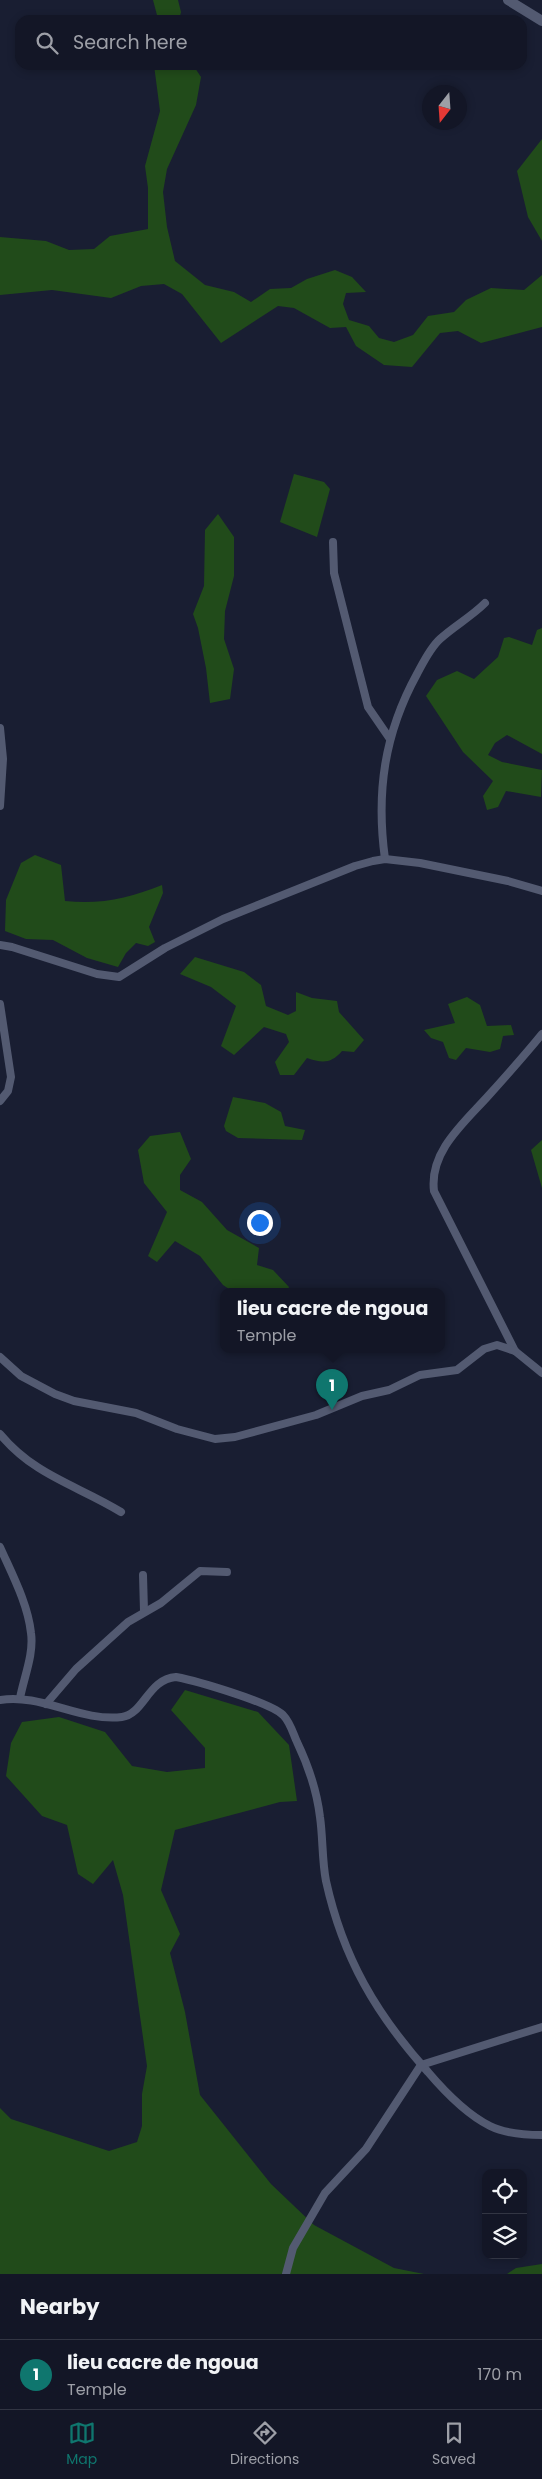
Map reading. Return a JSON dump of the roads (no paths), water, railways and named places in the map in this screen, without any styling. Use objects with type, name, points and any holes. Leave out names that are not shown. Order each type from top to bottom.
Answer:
[{"type":"street","points":[[508,0],[542,21]]},
{"type":"street","points":[[334,542],[334,573],[368,706],[390,739]]},
{"type":"street","points":[[385,860],[380,814],[390,739],[409,689],[423,662],[439,640],[471,617],[485,603]]},
{"type":"street","points":[[0,728],[3,759],[0,806]]},
{"type":"street","points":[[0,946],[12,947],[97,974],[119,977],[165,948],[224,919],[355,866],[385,860],[454,869],[542,891]]},
{"type":"street","points":[[0,1004],[11,1084],[0,1101]]},
{"type":"street","points":[[542,1034],[460,1124],[439,1159],[433,1179],[438,1199],[515,1351],[531,1366],[542,1373]]},
{"type":"street","points":[[0,1357],[21,1376],[55,1394],[74,1401],[136,1413],[177,1429],[215,1439],[243,1435],[316,1415],[362,1396],[389,1390],[420,1375],[457,1370],[484,1349],[497,1345],[515,1351]]},
{"type":"street","points":[[0,1434],[14,1450],[42,1472],[97,1497],[122,1512]]},
{"type":"street","points":[[0,1547],[24,1604],[32,1634],[20,1698]]},
{"type":"street","points":[[46,1704],[101,1645],[144,1611],[161,1603],[200,1571],[226,1572]]},
{"type":"street","points":[[143,1575],[144,1611]]},
{"type":"street","points":[[0,1700],[20,1698],[81,1713],[124,1717],[133,1711],[161,1681],[176,1677],[268,1707],[284,1716],[298,1744],[314,1789],[320,1815],[326,1878],[332,1907],[359,1977],[379,2013],[421,2065],[455,2101],[476,2118],[492,2127],[523,2134],[542,2135]]},
{"type":"street","points":[[286,2274],[293,2248],[325,2193],[366,2148],[421,2065],[542,2027]]},
{"type":"place","name":"lieu cacre de ngoua","points":[[332,1410]]}]
